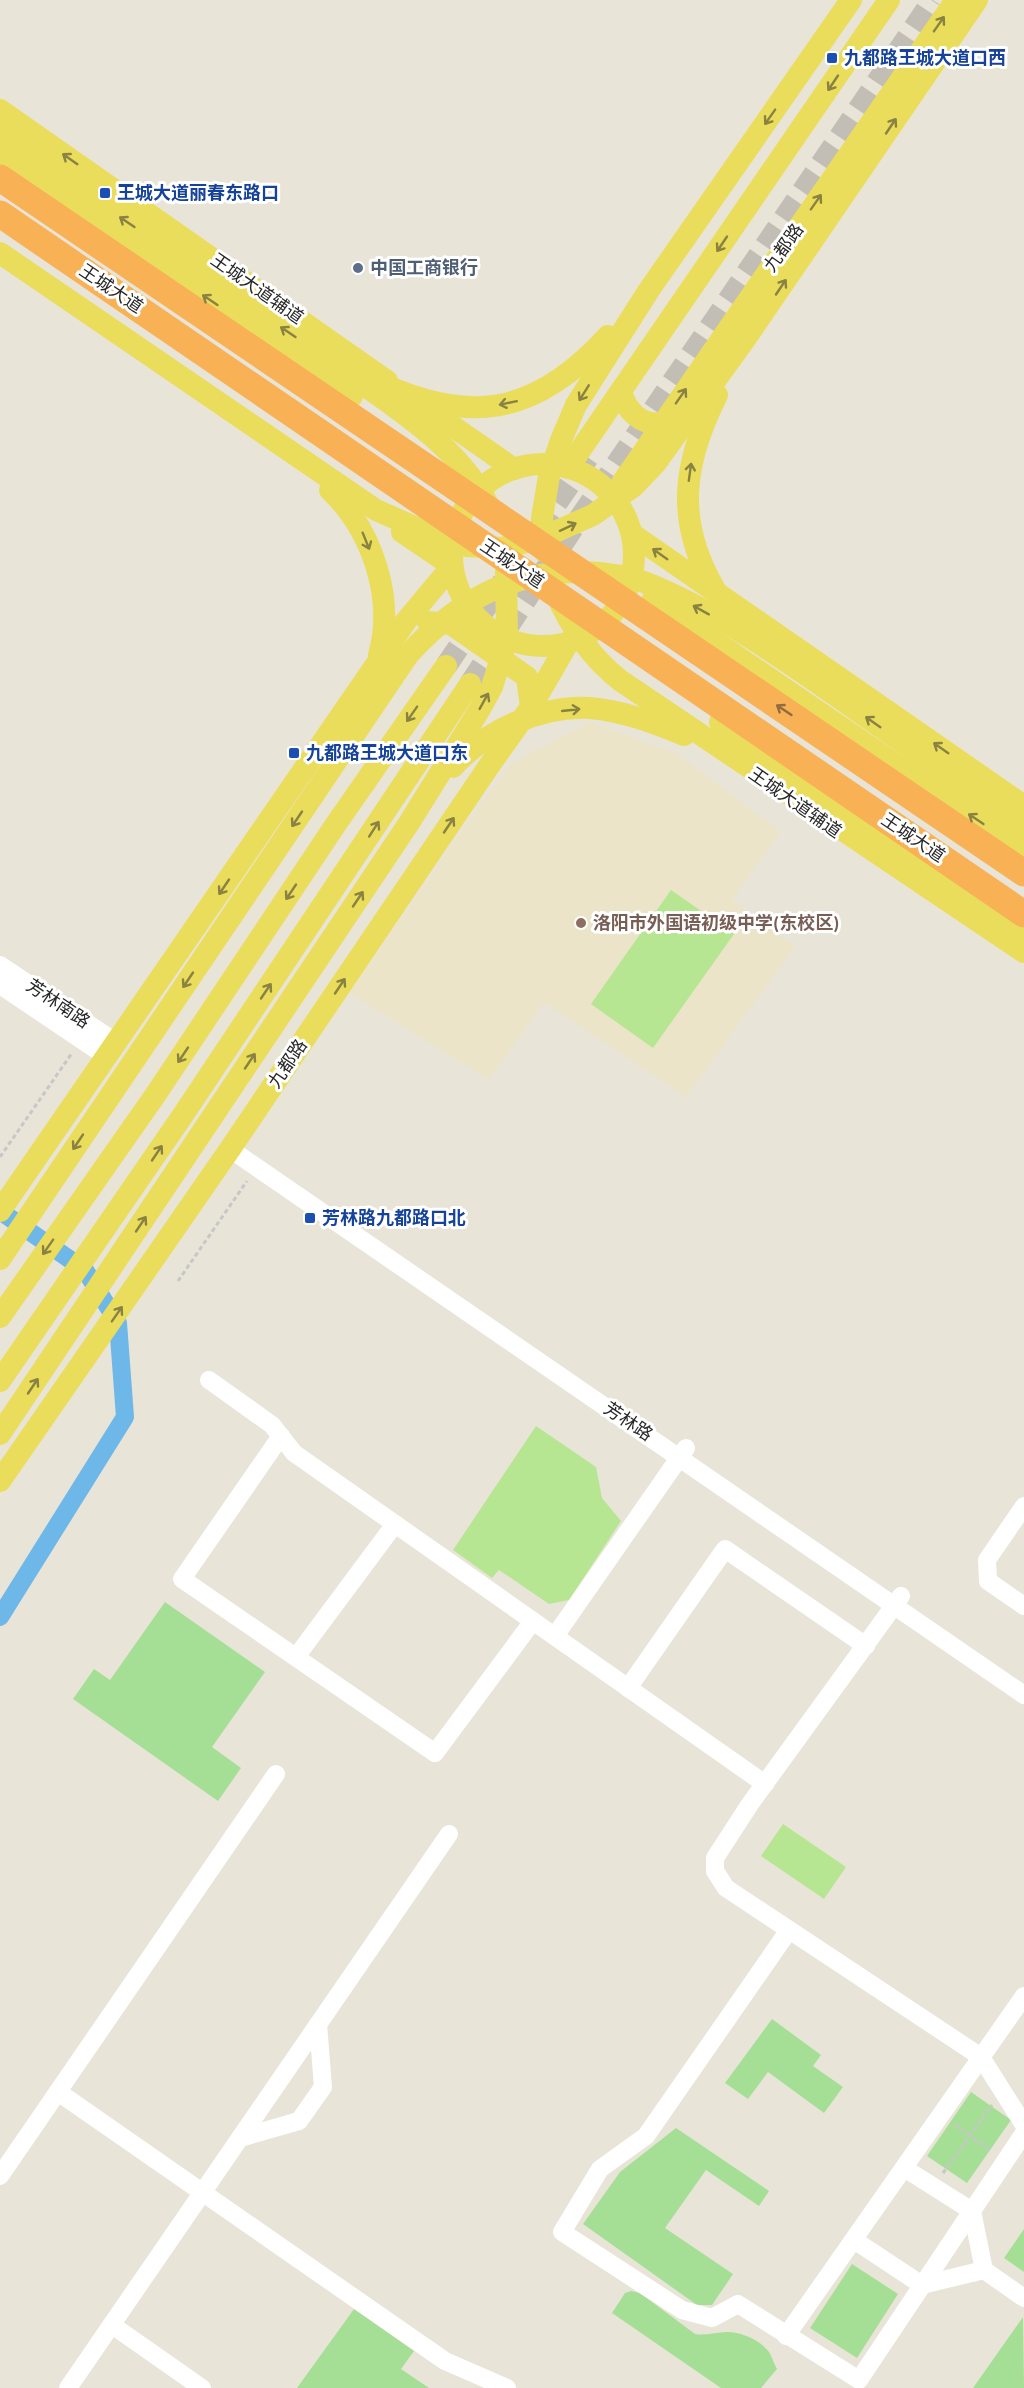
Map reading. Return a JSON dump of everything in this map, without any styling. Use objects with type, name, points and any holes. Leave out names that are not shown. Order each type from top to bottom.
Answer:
[{"type":"highway","name":"王城大道","points":[[0,178],[1024,873]]},
{"type":"highway","name":"王城大道","points":[[1,232],[1024,914]]},
{"type":"main road","points":[[851,0],[649,290],[576,405],[549,476],[542,518],[545,560],[565,613],[579,638],[597,661],[621,681],[1024,952]]},
{"type":"main road","points":[[568,468],[889,0]]},
{"type":"main road","name":"九都路","points":[[613,497],[956,0]]},
{"type":"main road","points":[[42,186],[1,232],[287,450],[376,510],[419,529],[473,547],[502,548],[522,545],[560,531],[592,515],[634,486],[656,464],[748,335],[977,0]]},
{"type":"main road","name":"王城大道辅道","points":[[0,110],[514,469]]},
{"type":"main road","points":[[0,128],[42,186]]},
{"type":"main road","points":[[0,135],[318,353],[424,429],[462,465],[478,484],[488,502],[505,560],[508,590],[507,638],[492,687],[409,823],[0,1434]]},
{"type":"main road","points":[[0,156],[485,486]]},
{"type":"main road","name":"王城大道","points":[[1,232],[454,539]]},
{"type":"main road","points":[[0,260],[452,566]]},
{"type":"main road","points":[[318,353],[392,389],[428,401],[469,407],[508,403],[545,389],[584,362],[649,290]]},
{"type":"main road","points":[[748,335],[715,400],[696,445],[688,487],[688,518],[701,565],[724,604],[740,622],[787,662]]},
{"type":"main road","points":[[621,391],[624,404],[635,417],[653,424],[663,423]]},
{"type":"main road","points":[[287,450],[342,502],[359,524],[376,565],[383,603],[384,631],[374,671],[340,742],[330,770]]},
{"type":"main road","points":[[547,464],[568,468],[594,479],[613,497],[626,519],[632,534],[634,551],[630,583],[624,598],[604,624],[591,633],[568,643],[543,646],[526,645],[494,632],[469,609],[461,594],[452,566],[454,539],[463,512],[472,497],[485,486],[514,469],[547,464]]},
{"type":"main road","points":[[632,534],[1024,806]]},
{"type":"main road","points":[[0,1210],[406,621],[452,566]]},
{"type":"main road","points":[[0,1259],[402,663],[434,627],[454,611],[495,589],[545,574],[567,571],[643,581],[699,608],[787,662],[1024,828]]},
{"type":"main road","points":[[630,583],[1024,852]]},
{"type":"main road","points":[[406,621],[451,624],[526,677],[531,707]]},
{"type":"main road","name":"王城大道","points":[[591,633],[1024,932]]},
{"type":"main road","name":"九都路","points":[[0,1481],[143,1277],[531,707],[568,643]]},
{"type":"main road","name":"王城大道辅道","points":[[568,643],[793,802],[1024,960]]},
{"type":"main road","points":[[0,1317],[156,1094],[336,824],[446,666]]},
{"type":"main road","points":[[0,1382],[470,684]]},
{"type":"main road","points":[[409,823],[449,771],[482,741],[507,727],[556,711],[589,708],[629,715],[696,740],[738,759]]},
{"type":"main road","points":[[720,722],[793,802]]},
{"type":"street","name":"芳林南路","points":[[0,965],[112,1050]]},
{"type":"street","name":"芳林南路","points":[[0,985],[81,1041],[112,1050]]},
{"type":"street","name":"芳林路","points":[[233,1144],[256,1167],[683,1453]]},
{"type":"street","name":"芳林路","points":[[233,1144],[899,1601],[1024,1681]]},
{"type":"street","points":[[209,1380],[272,1425],[294,1453],[765,1784]]},
{"type":"street","points":[[281,1436],[182,1579],[435,1753],[533,1621]]},
{"type":"street","points":[[555,1636],[683,1453]]},
{"type":"street","points":[[1024,1506],[987,1560],[988,1581],[1024,1606]]},
{"type":"street","points":[[296,1657],[396,1524]]},
{"type":"street","points":[[628,1688],[725,1549],[866,1646]]},
{"type":"street","name":"芳林路","points":[[899,1601],[1024,1695]]},
{"type":"street","points":[[899,1601],[765,1784],[715,1858],[716,1871],[726,1888],[981,2057],[1001,2092],[1024,2125]]},
{"type":"street","points":[[0,2176],[276,1774]]},
{"type":"street","points":[[68,2388],[449,1834]]},
{"type":"street","points":[[789,1930],[646,2136],[600,2169],[562,2232],[682,2310],[712,2318],[738,2304],[859,2384],[1024,2133]]},
{"type":"street","points":[[786,2336],[1024,1996]]},
{"type":"street","points":[[240,2138],[299,2121],[323,2087],[318,2025]]},
{"type":"street","points":[[58,2092],[445,2361],[507,2388]]},
{"type":"street","points":[[904,2168],[972,2211],[984,2270],[1024,2298]]},
{"type":"street","points":[[854,2240],[922,2285],[984,2270]]},
{"type":"street","points":[[112,2325],[202,2388]]},
{"type":"path","points":[[0,1157],[81,1041]]},
{"type":"path","points":[[178,1281],[256,1167]]},
{"type":"path","points":[[934,2187],[1001,2092]]},
{"type":"path","points":[[941,2115],[1005,2161]]},
{"type":"shaded area","name":"洛阳市外国语初级中学(东校区)","points":[[590,722],[678,754],[781,832],[732,900],[795,947],[686,1097],[544,1002],[489,1080],[350,993],[474,813],[511,764]]},
{"type":"green space","points":[[671,890],[734,934],[653,1048],[591,1004]]},
{"type":"green space","points":[[536,1426],[596,1467],[602,1498],[621,1521],[569,1600],[549,1604],[499,1570],[492,1578],[453,1550]]},
{"type":"green space","points":[[165,1602],[265,1672],[212,1747],[241,1768],[218,1801],[73,1699],[94,1669],[110,1680]]},
{"type":"green space","points":[[783,1824],[846,1867],[824,1899],[761,1856]]},
{"type":"green space","points":[[772,2019],[821,2055],[813,2066],[843,2087],[824,2113],[768,2072],[748,2099],[725,2083]]},
{"type":"green space","points":[[971,2092],[1011,2120],[967,2183],[927,2156]]},
{"type":"green space","points":[[676,2128],[769,2191],[759,2206],[706,2170],[665,2228],[733,2274],[712,2305],[697,2305],[583,2224],[620,2172]]},
{"type":"green space","points":[[1024,2229],[1024,2272],[1004,2258]]},
{"type":"green space","points":[[852,2264],[898,2294],[857,2358],[810,2328]]},
{"type":"green space","points":[[631,2291],[640,2293],[695,2334],[733,2332],[756,2340],[769,2352],[777,2369],[761,2388],[721,2388],[612,2313],[625,2293]]},
{"type":"green space","points":[[354,2309],[414,2351],[401,2369],[429,2388],[297,2388]]},
{"type":"green space","points":[[1023,2317],[1024,2388],[973,2388]]},
{"type":"waterway","points":[[0,1211],[85,1270],[118,1323],[125,1417],[0,1617]]},
{"type":"tunnel","points":[[470,684],[571,531],[933,0]]},
{"type":"tunnel","points":[[538,530],[591,453]]},
{"type":"tunnel","points":[[446,666],[503,582]]},
{"type":"place","name":"九都路王城大道口西","points":[[832,58]]},
{"type":"place","name":"王城大道丽春东路口","points":[[105,193]]},
{"type":"place","name":"中国工商银行","points":[[358,268]]},
{"type":"place","name":"九都路王城大道口东","points":[[294,753]]},
{"type":"place","name":"洛阳市外国语初级中学(东校区)","points":[[581,923]]},
{"type":"place","name":"芳林路九都路口北","points":[[310,1218]]}]
